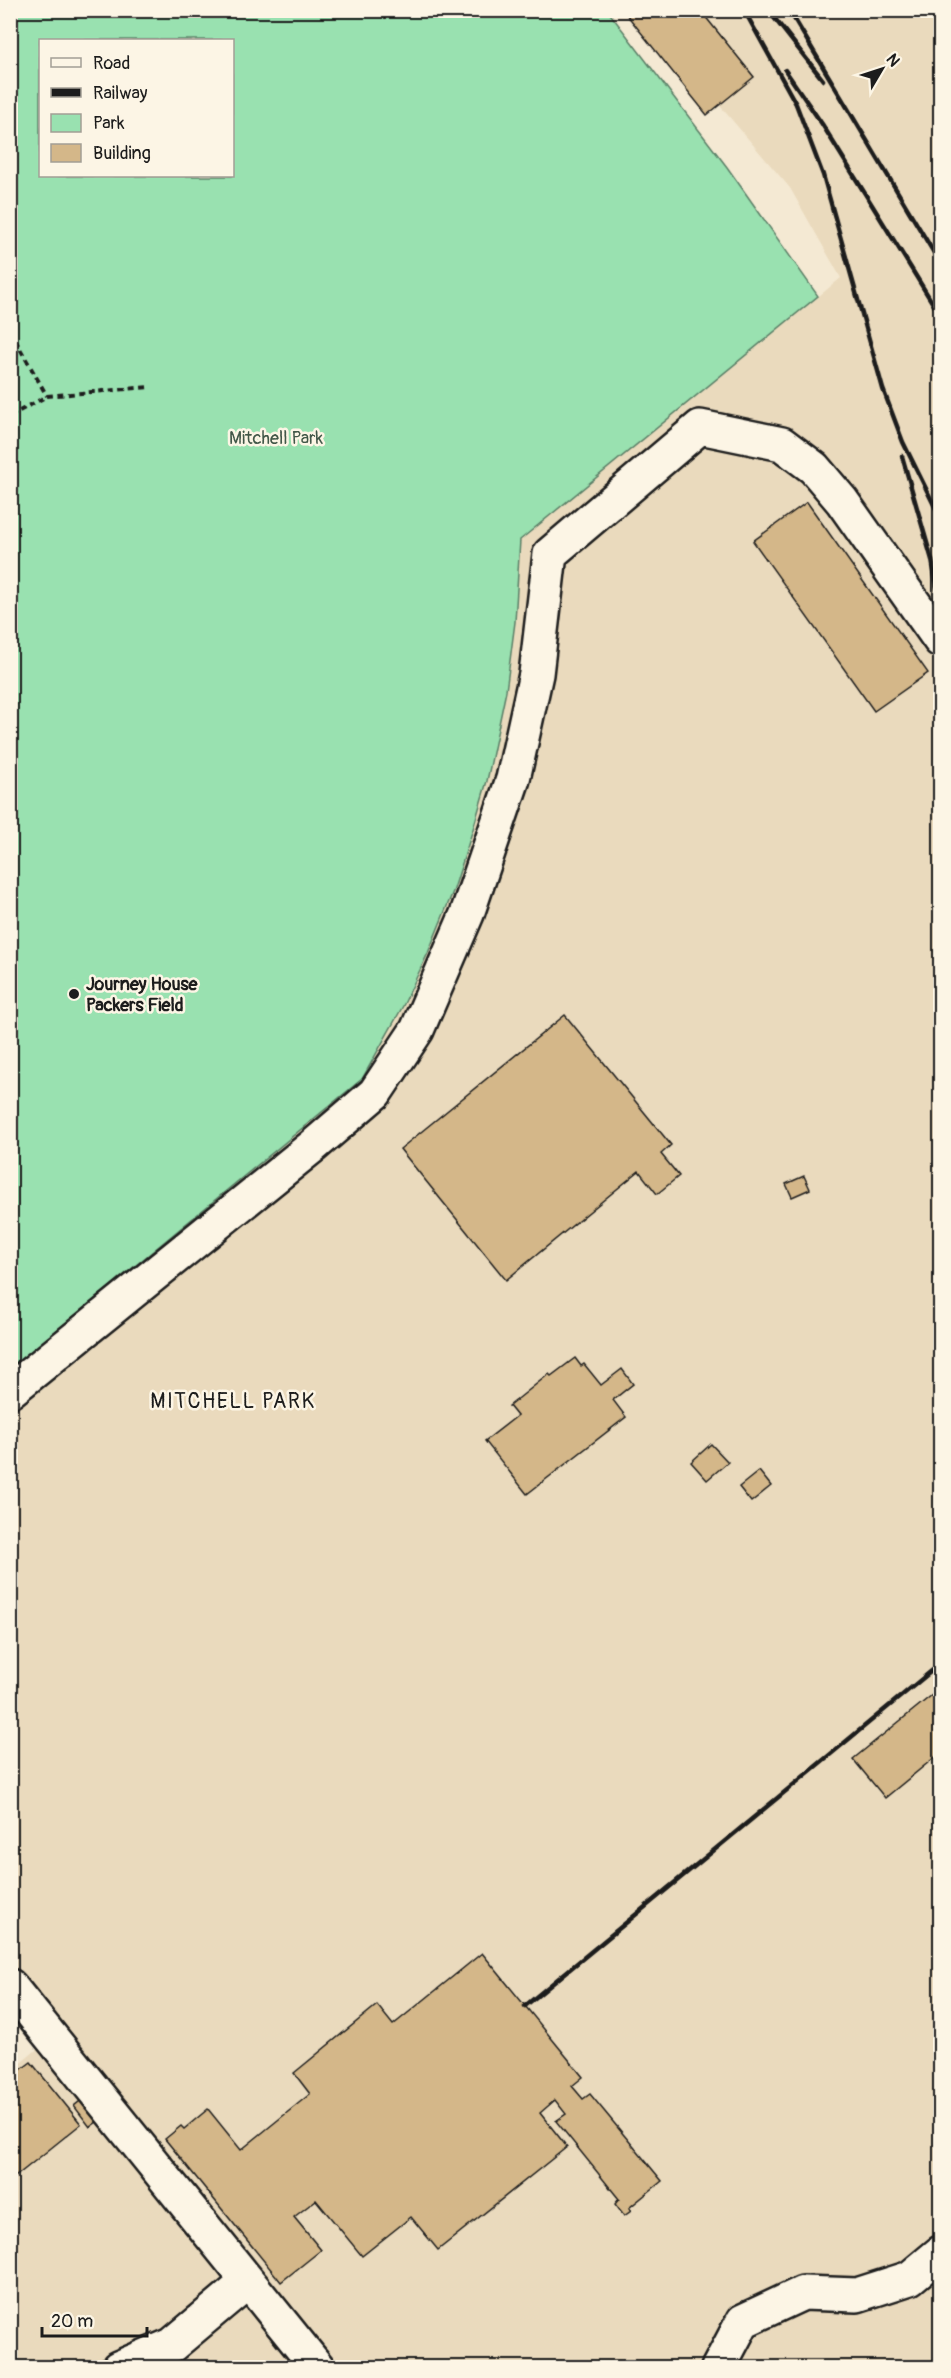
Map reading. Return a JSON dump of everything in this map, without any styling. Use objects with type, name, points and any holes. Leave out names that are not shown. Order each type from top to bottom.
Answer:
[{"type":"lane","points":[[10,1391],[304,1154],[375,1093],[417,1030],[467,914],[513,778],[536,674],[550,554],[700,428],[782,444],[814,468],[842,501],[940,640]]},
{"type":"lane","points":[[10,1986],[318,2367]]},
{"type":"lane","points":[[718,2367],[743,2321],[803,2293],[856,2295],[910,2278],[940,2253]]},
{"type":"lane","points":[[118,2367],[172,2345],[247,2282]]},
{"type":"path","points":[[10,53],[17,10]]},
{"type":"path","points":[[10,332],[47,396]]},
{"type":"path","points":[[10,416],[47,396],[149,387]]},
{"type":"shaded area","points":[[639,11],[940,11],[940,2367],[11,2368],[11,2071],[41,2046],[10,2009],[11,1368],[362,1079],[403,1006],[428,953],[454,889],[473,829],[487,781],[506,691],[515,622],[520,540],[841,278],[790,188]]},
{"type":"green space","name":"Mitchell Park","points":[[11,10],[608,11],[727,167],[818,296],[520,540],[515,622],[506,691],[487,781],[473,829],[454,889],[428,953],[403,1006],[362,1079],[11,1368]]},
{"type":"building","points":[[623,10],[700,10],[754,77],[707,115]]},
{"type":"building","points":[[807,502],[928,673],[874,711],[753,541]]},
{"type":"building","points":[[565,1015],[671,1145],[661,1154],[679,1176],[657,1194],[639,1171],[506,1280],[400,1149]]},
{"type":"building","points":[[804,1176],[810,1189],[792,1197],[786,1184]]},
{"type":"building","points":[[575,1358],[581,1366],[584,1364],[601,1385],[622,1369],[633,1384],[613,1400],[626,1417],[527,1494],[485,1441],[517,1416],[509,1406],[549,1374],[551,1376]]},
{"type":"building","points":[[711,1444],[728,1462],[707,1480],[691,1462]]},
{"type":"building","points":[[759,1471],[771,1486],[751,1502],[739,1487]]},
{"type":"building","points":[[932,1695],[940,1705],[940,1753],[885,1798],[853,1759]]},
{"type":"building","points":[[482,1953],[583,2077],[572,2086],[583,2099],[590,2094],[662,2181],[629,2208],[631,2211],[624,2216],[615,2204],[619,2199],[556,2121],[566,2114],[555,2100],[540,2113],[567,2147],[438,2250],[411,2217],[362,2256],[316,2200],[294,2217],[321,2250],[281,2282],[165,2139],[181,2126],[184,2129],[208,2109],[241,2150],[310,2094],[294,2073],[377,2005],[393,2025]]},
{"type":"building","points":[[31,2062],[81,2124],[10,2181],[10,2078]]},
{"type":"building","points":[[84,2098],[101,2119],[90,2127],[74,2106]]},
{"type":"railway","points":[[744,10],[796,104],[823,175],[883,389],[903,442],[940,517]]},
{"type":"railway","points":[[768,10],[823,80]]},
{"type":"railway","points":[[789,10],[940,263]]},
{"type":"railway","points":[[785,70],[822,124],[940,315]]},
{"type":"railway","points":[[902,456],[932,560],[940,608]]},
{"type":"railway","points":[[525,2006],[940,1664]]},
{"type":"place","name":"Journey House Packers Field","points":[[74,994]]},
{"type":"district","name":"MITCHELL PARK","points":[[233,1401]]}]
